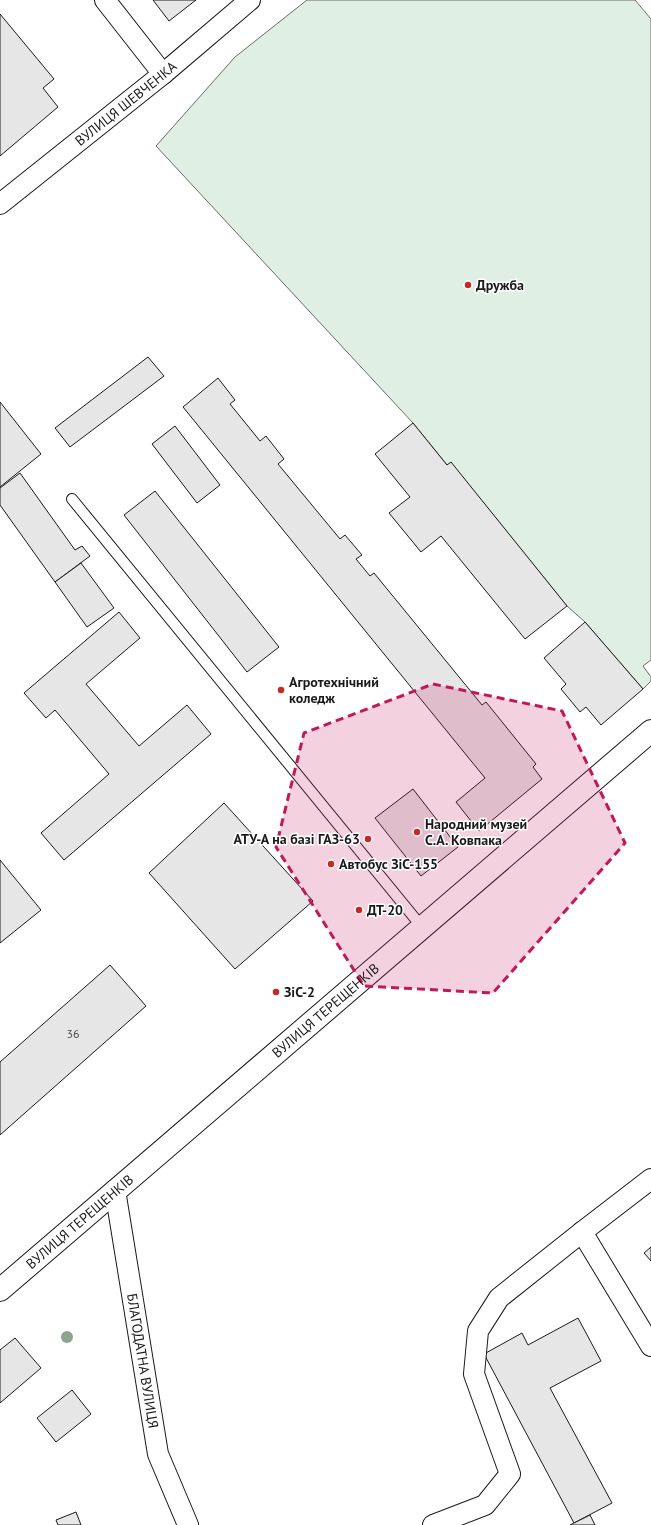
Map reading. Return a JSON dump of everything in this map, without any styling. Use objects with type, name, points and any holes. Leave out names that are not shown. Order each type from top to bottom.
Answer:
[{"type":"main road","name":"ВУЛИЦЯ ТЕРЕЩЕНКІВ","points":[[0,1290],[651,731]]},
{"type":"street","points":[[105,0],[163,74]]},
{"type":"street","name":"ВУЛИЦЯ ШЕВЧЕНКА","points":[[0,204],[163,74],[250,0]]},
{"type":"street","points":[[433,1525],[485,1505],[510,1474],[474,1374],[478,1331],[499,1298],[651,1179]]},
{"type":"street","name":"БЛАГОДАТНА ВУЛИЦЯ","points":[[115,1190],[158,1454],[188,1525]]},
{"type":"street","points":[[582,1232],[651,1346]]},
{"type":"lane","points":[[72,499],[422,927]]},
{"type":"highlighted area","points":[[433,684],[562,711],[625,843],[493,993],[364,986],[276,847],[304,733]]},
{"type":"green space","name":"Дружба","points":[[307,0],[635,0],[651,19],[651,660],[643,666],[651,677],[651,681],[643,689],[585,622],[567,606],[451,463],[447,465],[413,423],[156,146],[235,57]]},
{"type":"building","points":[[153,0],[196,0],[169,21]]},
{"type":"building","points":[[0,14],[54,79],[43,88],[58,107],[0,156]]},
{"type":"building","points":[[148,357],[164,376],[70,447],[55,428]]},
{"type":"building","points":[[218,378],[235,400],[230,404],[260,441],[266,436],[284,459],[278,464],[340,539],[345,535],[362,555],[356,559],[370,576],[374,573],[482,705],[486,702],[536,764],[533,767],[542,779],[479,831],[456,802],[485,778],[183,407]]},
{"type":"building","points":[[0,402],[41,454],[0,487]]},
{"type":"building","points":[[413,423],[447,465],[451,462],[567,606],[525,639],[441,536],[421,552],[389,513],[410,497],[375,454]]},
{"type":"building","points":[[175,426],[220,485],[197,503],[152,444]]},
{"type":"building","points":[[20,473],[75,550],[82,546],[90,556],[55,582],[0,505],[0,488]]},
{"type":"building","points":[[155,491],[279,647],[247,672],[124,515]]},
{"type":"building","points":[[81,563],[114,608],[87,627],[55,582]]},
{"type":"building","points":[[119,612],[140,638],[86,684],[139,746],[187,705],[211,734],[64,860],[41,833],[109,774],[55,710],[46,718],[24,693]]},
{"type":"building","points":[[585,622],[643,689],[601,725],[586,707],[580,712],[561,689],[566,684],[544,658]]},
{"type":"building","name":"Народний музей С.А. Ковпака","points":[[413,789],[458,847],[421,876],[375,818]]},
{"type":"building","points":[[224,803],[313,901],[235,969],[149,873]]},
{"type":"building","points":[[0,860],[41,910],[0,943]]},
{"type":"building","points":[[110,965],[146,1006],[0,1135],[0,1062]]},
{"type":"building","points":[[651,1247],[651,1261],[644,1253]]},
{"type":"building","points":[[578,1318],[601,1361],[550,1388],[612,1503],[574,1523],[484,1354],[522,1333],[528,1345]]},
{"type":"building","points":[[15,1338],[41,1368],[0,1403],[0,1350]]},
{"type":"building","points":[[72,1390],[91,1414],[56,1442],[37,1418]]},
{"type":"building","points":[[76,1512],[81,1525],[58,1525],[56,1520]]},
{"type":"building","points":[[590,1515],[595,1525],[570,1525]]},
{"type":"place","name":"Дружба","points":[[468,285]]},
{"type":"place","name":"Агротехнічний коледж","points":[[281,690]]},
{"type":"place","name":"Народний музей С.А. Ковпака","points":[[417,832]]},
{"type":"place","name":"АТУ-А на базі ГАЗ-63","points":[[368,839]]},
{"type":"place","name":"Автобус ЗіС-155","points":[[331,864]]},
{"type":"place","name":"ДТ-20","points":[[359,910]]},
{"type":"place","name":"ЗіС-2","points":[[276,992]]}]
